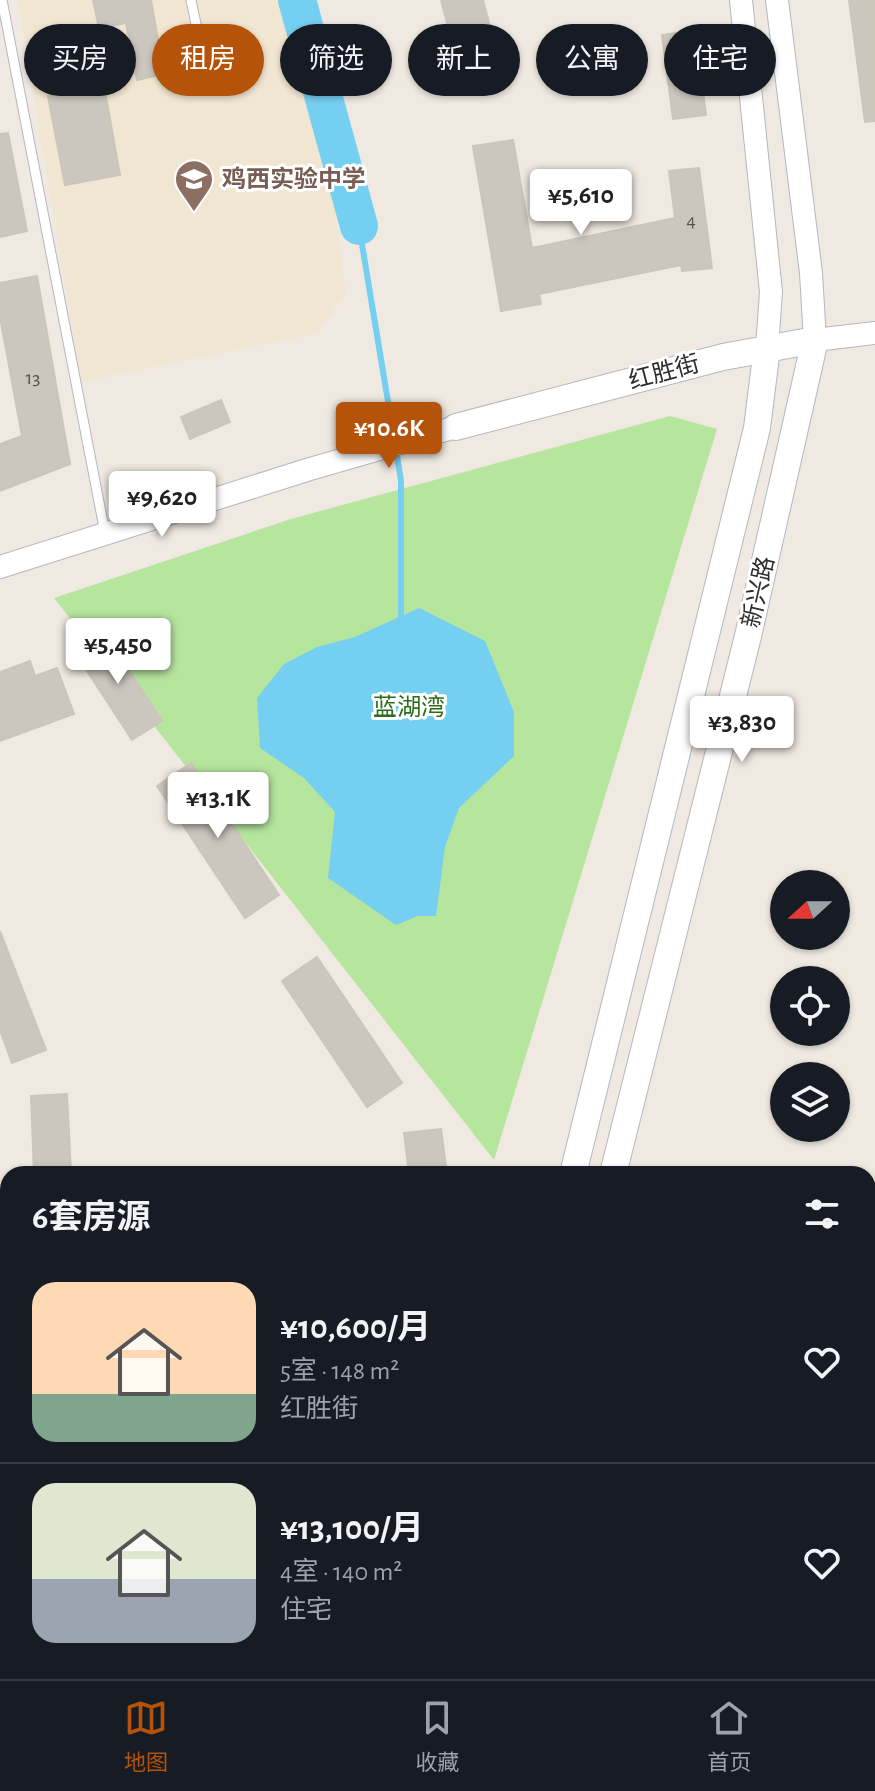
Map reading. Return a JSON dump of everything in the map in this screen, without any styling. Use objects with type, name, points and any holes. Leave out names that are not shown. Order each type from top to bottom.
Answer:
[{"type":"main road","name":"红胜街","points":[[456,427],[767,348],[815,340]]},
{"type":"main road","name":"新兴路","points":[[615,1166],[748,636],[815,340]]},
{"type":"main road","name":"新兴路","points":[[575,1166],[757,428],[767,348]]},
{"type":"street","name":"新兴路","points":[[741,0],[771,292],[767,348]]},
{"type":"street","name":"新兴路","points":[[777,0],[811,273],[815,340]]},
{"type":"street","name":"红胜街","points":[[815,340],[875,333]]},
{"type":"street","points":[[0,567],[310,469],[456,427]]},
{"type":"lane","points":[[2,0],[105,533]]},
{"type":"lane","points":[[191,0],[196,24]]},
{"type":"shaded area","name":"鸡西实验中学","points":[[18,0],[293,0],[299,24],[280,24],[280,96],[316,96],[325,133],[346,293],[317,333],[81,382],[34,96],[136,96],[136,24],[24,24],[24,36]]},
{"type":"green space","name":"蓝湖湾","points":[[670,416],[717,429],[494,1160],[54,598],[291,519]]},
{"type":"water","name":"蓝湖湾","points":[[419,608],[485,641],[514,712],[514,756],[459,808],[445,847],[436,916],[418,916],[396,925],[328,878],[335,812],[304,778],[260,748],[257,698],[284,664],[317,647],[355,637]]},
{"type":"building","points":[[93,0],[151,0],[155,24],[152,24],[152,77],[137,80],[136,24],[98,24]]},
{"type":"building","points":[[441,0],[483,0],[489,24],[447,24]]},
{"type":"building","points":[[849,0],[875,0],[875,121],[865,122]]},
{"type":"building","points":[[48,96],[106,96],[120,175],[65,185]]},
{"type":"building","points":[[670,96],[704,96],[706,115],[673,119]]},
{"type":"building","points":[[8,133],[27,231],[0,237],[0,134]]},
{"type":"building","points":[[513,140],[532,248],[675,218],[669,171],[699,168],[712,268],[682,271],[681,265],[539,294],[541,304],[501,311],[473,146]]},
{"type":"building","points":[[37,276],[70,464],[0,491],[0,444],[22,436],[0,317],[0,283]]},
{"type":"building","points":[[221,400],[230,422],[190,439],[181,417]]},
{"type":"building","points":[[104,632],[162,721],[132,740],[74,651]]},
{"type":"building","points":[[30,661],[35,676],[57,668],[74,714],[0,741],[0,672]]},
{"type":"building","points":[[191,763],[279,895],[245,918],[157,786]]},
{"type":"building","points":[[0,931],[46,1050],[12,1063],[0,1030]]},
{"type":"building","points":[[317,957],[402,1083],[367,1107],[282,981]]},
{"type":"building","points":[[67,1094],[71,1166],[34,1166],[31,1096]]},
{"type":"building","points":[[441,1129],[446,1166],[408,1166],[404,1133]]},
{"type":"waterway","points":[[297,0],[359,226]]},
{"type":"waterway","points":[[359,226],[394,438]]},
{"type":"waterway","points":[[396,449],[401,481],[401,622]]},
{"type":"place","name":"鸡西实验中学","points":[[194,213]]}]
